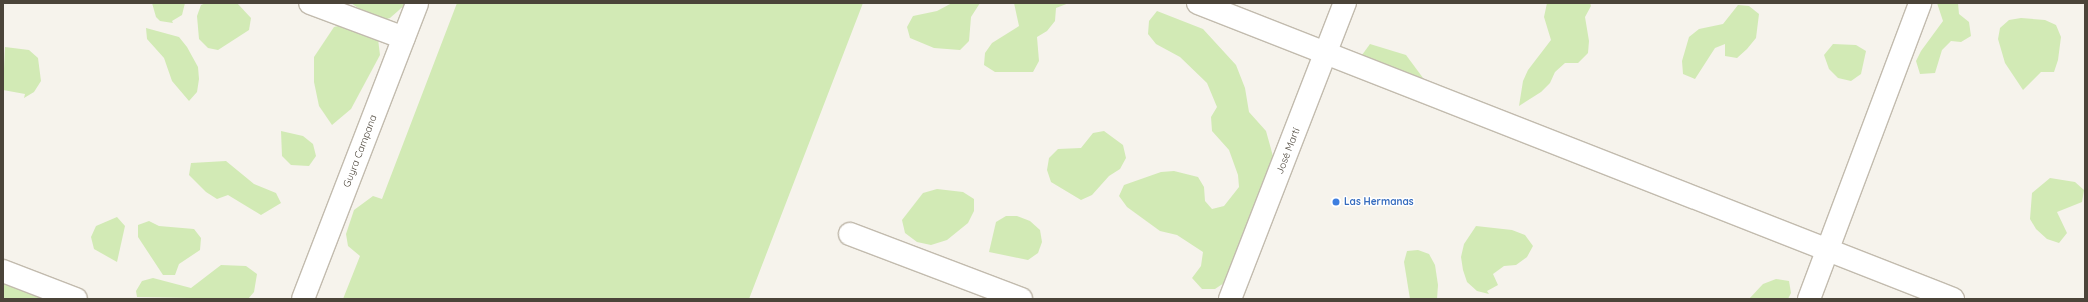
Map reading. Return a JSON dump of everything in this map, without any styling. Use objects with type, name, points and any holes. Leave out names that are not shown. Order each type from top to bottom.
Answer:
[{"type":"street","points":[[310,3],[404,38]]},
{"type":"street","name":"Guyra Campana","points":[[303,299],[417,3]]},
{"type":"street","points":[[1198,3],[1953,299]]},
{"type":"street","name":"José Martí","points":[[1230,299],[1345,3]]},
{"type":"street","points":[[1809,299],[1920,3]]},
{"type":"street","points":[[850,234],[1021,299]]},
{"type":"street","points":[[3,271],[76,299]]},
{"type":"green space","points":[[152,3],[185,3],[182,15],[172,21],[173,23],[160,21],[156,17]]},
{"type":"green space","points":[[206,3],[237,3],[251,18],[249,30],[218,50],[208,48],[199,39],[197,16],[201,5]]},
{"type":"green space","points":[[351,3],[407,3],[390,18],[378,22]]},
{"type":"green space","points":[[457,3],[863,3],[749,299],[343,299],[360,256],[348,246],[346,234],[354,210],[373,196],[382,199]]},
{"type":"green space","points":[[952,3],[980,3],[971,17],[969,41],[960,50],[934,48],[910,38],[907,27],[913,16],[937,11]]},
{"type":"green space","points":[[1014,3],[1069,3],[1056,8],[1055,21],[1047,31],[1037,37],[1039,61],[1033,72],[995,72],[984,65],[985,53],[992,43],[1019,26]]},
{"type":"green space","points":[[1547,3],[1590,3],[1591,6],[1585,17],[1589,41],[1588,53],[1578,63],[1565,63],[1555,72],[1550,83],[1541,92],[1519,106],[1523,81],[1528,70],[1551,40],[1544,17]]},
{"type":"green space","points":[[1937,3],[1958,3],[1959,14],[1969,22],[1971,36],[1961,42],[1951,41],[1942,50],[1935,73],[1920,74],[1916,61],[1921,51],[1943,21]]},
{"type":"green space","points":[[1738,5],[1749,6],[1759,14],[1756,38],[1737,58],[1725,56],[1725,44],[1715,48],[1695,79],[1683,74],[1682,61],[1689,37],[1699,29],[1723,24]]},
{"type":"green space","points":[[1157,11],[1203,29],[1236,65],[1245,88],[1249,112],[1266,131],[1276,167],[1227,281],[1215,289],[1202,289],[1192,278],[1201,266],[1203,252],[1177,235],[1160,231],[1127,207],[1119,196],[1124,185],[1161,172],[1174,171],[1198,177],[1204,187],[1205,201],[1212,209],[1224,206],[1239,187],[1238,175],[1229,150],[1212,131],[1211,117],[1217,107],[1207,83],[1180,57],[1156,44],[1148,34],[1149,21]]},
{"type":"green space","points":[[2021,18],[2045,20],[2056,25],[2061,37],[2058,60],[2054,72],[2041,72],[2023,90],[2005,63],[1998,39],[2000,28],[2009,20]]},
{"type":"green space","points":[[357,21],[377,31],[380,55],[351,109],[332,125],[319,106],[314,82],[314,57],[334,27]]},
{"type":"green space","points":[[146,28],[179,37],[187,47],[198,67],[199,79],[197,92],[189,101],[172,81],[164,58],[147,39]]},
{"type":"green space","points":[[1370,44],[1406,55],[1429,86],[1365,66],[1362,55]]},
{"type":"green space","points":[[1833,44],[1856,45],[1866,51],[1861,74],[1851,81],[1838,78],[1829,69],[1824,55]]},
{"type":"green space","points":[[5,47],[29,50],[38,58],[41,81],[34,92],[24,98],[25,94],[3,90]]},
{"type":"green space","points":[[281,131],[303,136],[313,144],[316,156],[309,166],[291,165],[282,156]]},
{"type":"green space","points":[[1104,131],[1123,145],[1126,158],[1120,169],[1109,176],[1092,195],[1081,200],[1051,182],[1047,170],[1049,158],[1058,149],[1081,148],[1093,133]]},
{"type":"green space","points":[[226,161],[254,184],[276,193],[281,203],[261,215],[228,195],[217,199],[206,192],[189,175],[191,163]]},
{"type":"green space","points":[[2050,178],[2075,182],[2084,190],[2082,202],[2057,212],[2067,233],[2059,243],[2047,239],[2036,229],[2030,219],[2032,193]]},
{"type":"green space","points":[[937,189],[963,192],[974,199],[974,211],[968,223],[947,240],[931,245],[917,242],[905,233],[902,220],[923,193]]},
{"type":"green space","points":[[1006,216],[1017,216],[1030,221],[1040,230],[1042,242],[1038,253],[1028,260],[989,252],[996,222]]},
{"type":"green space","points":[[117,217],[125,226],[117,262],[94,249],[91,237],[96,226]]},
{"type":"green space","points":[[149,221],[159,226],[194,229],[201,238],[200,250],[179,264],[175,275],[163,275],[138,237],[138,225]]},
{"type":"green space","points":[[1476,226],[1512,230],[1525,235],[1533,246],[1527,257],[1516,265],[1504,266],[1493,274],[1498,285],[1487,291],[1489,294],[1477,291],[1467,282],[1463,270],[1461,257],[1464,244]]},
{"type":"green space","points":[[1418,250],[1429,254],[1435,265],[1438,285],[1437,299],[1410,299],[1404,262],[1407,251]]},
{"type":"green space","points":[[221,265],[246,266],[257,274],[254,292],[248,299],[137,297],[136,291],[142,281],[153,278],[191,288]]},
{"type":"green space","points":[[3,271],[55,299],[3,299]]},
{"type":"green space","points":[[1776,279],[1789,281],[1791,293],[1788,299],[1749,299],[1763,284]]},
{"type":"place","name":"Las Hermanas","points":[[1336,202]]}]
